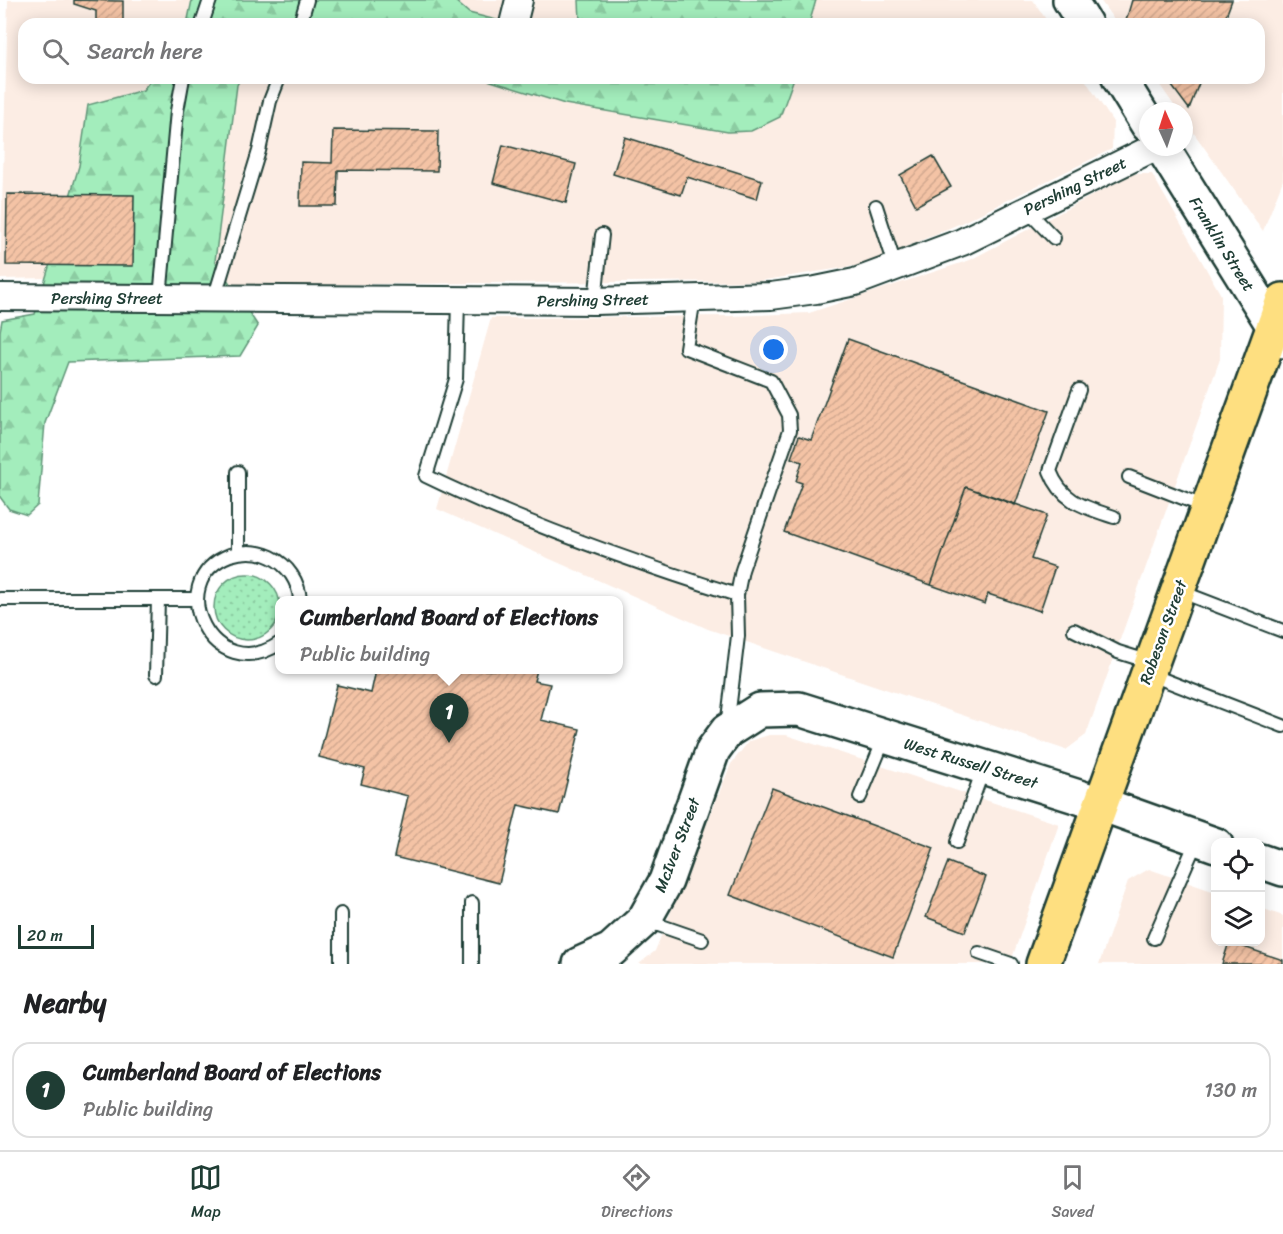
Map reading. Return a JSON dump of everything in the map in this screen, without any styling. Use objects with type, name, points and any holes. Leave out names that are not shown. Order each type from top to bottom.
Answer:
[{"type":"main road","name":"Robeson Street","points":[[1043,964],[1208,507],[1280,322]]},
{"type":"street","points":[[514,18],[519,0]]},
{"type":"street","points":[[1070,0],[1081,18]]},
{"type":"street","points":[[1123,84],[1139,110]]},
{"type":"street","name":"Pershing Street","points":[[0,297],[595,301],[771,296],[855,282],[896,268],[962,242],[1139,155]]},
{"type":"street","name":"Franklin Street","points":[[1168,156],[1280,322]]},
{"type":"street","name":"West Russell Street","points":[[727,731],[760,710],[799,709],[1101,804],[1207,842]]},
{"type":"street","name":"McIver Street","points":[[580,964],[611,950],[644,920],[666,881],[713,750],[727,731]]},
{"type":"street","points":[[1265,863],[1283,869]]},
{"type":"lane","points":[[204,18],[210,0]]},
{"type":"lane","points":[[302,18],[308,0]]},
{"type":"lane","points":[[160,298],[177,111],[182,84]]},
{"type":"lane","points":[[214,299],[277,84]]},
{"type":"lane","points":[[876,206],[896,268]]},
{"type":"lane","points":[[1027,210],[1054,238]]},
{"type":"lane","points":[[595,301],[602,235]]},
{"type":"lane","points":[[694,298],[686,348],[771,381],[789,415],[790,430],[742,570],[737,595],[738,636],[727,731]]},
{"type":"lane","points":[[458,300],[456,379],[426,476],[477,501],[737,595]]},
{"type":"lane","points":[[1079,390],[1050,471],[1057,488],[1083,506],[1114,517]]},
{"type":"lane","points":[[238,472],[238,553]]},
{"type":"lane","points":[[1129,477],[1208,507]]},
{"type":"lane","points":[[275,646],[270,650],[253,654],[235,653],[219,645],[207,633],[199,617],[197,599],[201,583],[209,569],[222,559],[238,553],[254,552],[270,556],[284,565],[294,578],[299,596]]},
{"type":"lane","points":[[1178,590],[1283,631]]},
{"type":"lane","points":[[0,599],[197,599]]},
{"type":"lane","points":[[156,675],[158,599]]},
{"type":"lane","points":[[1074,630],[1150,668],[1283,726]]},
{"type":"lane","points":[[860,797],[886,736]]},
{"type":"lane","points":[[957,842],[984,767]]},
{"type":"lane","points":[[1154,938],[1207,842]]},
{"type":"lane","points":[[472,903],[472,964]]},
{"type":"lane","points":[[341,914],[341,964]]},
{"type":"lane","points":[[644,920],[702,940]]},
{"type":"lane","points":[[979,952],[1011,964]]},
{"type":"shaded area","points":[[8,0],[1033,0],[1045,18],[18,18],[18,84],[1088,84],[1113,122],[1112,149],[961,223],[867,264],[759,281],[231,285],[46,278],[0,279]]},
{"type":"shaded area","points":[[1100,0],[1283,0],[1283,180],[1263,231],[1193,132],[1193,102],[1172,102],[1159,84],[1265,84],[1265,18],[1113,18]]},
{"type":"shaded area","points":[[1133,174],[1152,174],[1221,295],[1220,359],[1086,735],[1066,750],[708,629],[437,509],[491,318],[809,313],[970,260]]},
{"type":"shaded area","points":[[769,735],[786,735],[1059,824],[1010,964],[639,964],[655,951],[731,764],[749,741]]},
{"type":"shaded area","points":[[1149,869],[1211,891],[1211,946],[1265,946],[1265,909],[1283,916],[1283,964],[1099,964],[1128,881]]},
{"type":"green space","points":[[192,0],[454,0],[469,13],[489,18],[188,18]]},
{"type":"green space","points":[[579,0],[816,0],[811,18],[580,18]]},
{"type":"green space","points":[[148,84],[238,84],[215,261],[258,326],[240,356],[68,362],[45,423],[38,505],[27,515],[9,509],[0,497],[0,331],[2,320],[35,314],[79,166],[88,105],[143,90]]},
{"type":"green space","points":[[500,84],[792,84],[780,117],[751,131],[728,132],[565,104]]},
{"type":"green space","points":[[253,574],[260,576],[279,596],[275,596],[275,625],[260,638],[241,640],[234,638],[216,620],[214,601],[216,594],[234,576]]},
{"type":"building","points":[[74,0],[123,1],[123,18],[96,18],[96,11],[74,4]]},
{"type":"building","points":[[1132,0],[1232,0],[1225,18],[1127,18]]},
{"type":"building","points":[[1170,84],[1199,84],[1192,102],[1184,102]]},
{"type":"building","points":[[333,130],[438,131],[437,171],[338,170],[337,206],[300,206],[301,162],[332,163]]},
{"type":"building","points":[[625,137],[762,180],[757,199],[687,177],[681,195],[613,174]]},
{"type":"building","points":[[503,145],[576,164],[566,203],[493,183]]},
{"type":"building","points":[[933,156],[951,187],[916,206],[900,175]]},
{"type":"building","points":[[7,194],[134,195],[133,266],[6,265]]},
{"type":"building","points":[[848,339],[1049,411],[1015,505],[966,487],[931,585],[784,532],[802,483],[796,481],[802,462],[791,458],[799,436],[811,440]]},
{"type":"building","points":[[966,487],[1047,515],[1031,559],[1055,567],[1040,611],[988,594],[985,604],[931,585]]},
{"type":"building","points":[[375,674],[536,674],[534,681],[550,684],[541,720],[580,729],[559,814],[518,805],[499,883],[394,857],[408,796],[361,784],[365,769],[319,757],[337,685],[371,693]]},
{"type":"building","points":[[772,788],[934,848],[893,957],[730,895]]},
{"type":"building","points":[[948,862],[986,877],[965,932],[926,917]]},
{"type":"building","points":[[1228,946],[1241,946],[1283,960],[1283,964],[1222,964]]},
{"type":"place","name":"Cumberland Board of Elections","points":[[449,743]]}]
